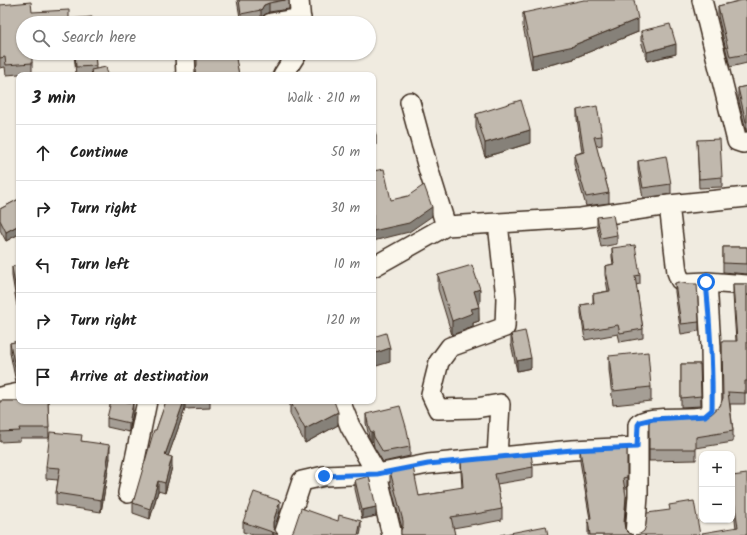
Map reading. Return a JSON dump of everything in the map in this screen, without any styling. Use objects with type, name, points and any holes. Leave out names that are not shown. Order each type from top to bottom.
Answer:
[{"type":"street","points":[[702,0],[737,141],[743,143],[747,142]]},
{"type":"street","points":[[185,60],[186,72]]},
{"type":"street","points":[[285,72],[292,60]]},
{"type":"street","points":[[410,102],[446,226]]},
{"type":"street","points":[[376,265],[446,226],[581,218],[669,205],[747,197]]},
{"type":"street","points":[[669,205],[677,272],[680,280],[686,283],[706,282],[747,285]]},
{"type":"street","points":[[497,457],[500,404],[476,408],[438,409],[431,394],[438,362],[450,348],[505,327],[506,298],[498,223]]},
{"type":"street","points":[[635,535],[638,496],[638,425],[640,422],[653,419],[705,416],[712,410],[711,347],[706,282]]},
{"type":"street","points":[[0,397],[16,394]]},
{"type":"street","points":[[128,493],[146,404]]},
{"type":"street","points":[[341,404],[350,426],[377,474],[392,535]]},
{"type":"street","points":[[284,535],[302,481],[324,476],[377,474],[428,464],[572,450],[637,447]]},
{"type":"building","points":[[239,0],[285,0],[264,5],[261,10],[241,14]]},
{"type":"building","points":[[584,0],[634,0],[638,19],[574,46],[532,55],[523,13]]},
{"type":"building","points":[[747,0],[747,54],[730,57],[718,6]]},
{"type":"building","points":[[31,2],[32,12],[69,10],[69,16],[16,16],[16,60],[32,60],[32,63],[6,65],[5,57],[0,58],[0,5]]},
{"type":"building","points":[[670,24],[676,44],[647,52],[641,31]]},
{"type":"building","points":[[76,60],[96,60],[96,66],[76,67]]},
{"type":"building","points":[[197,60],[236,60],[238,72],[195,72]]},
{"type":"building","points":[[106,67],[107,72],[91,72],[91,70]]},
{"type":"building","points":[[747,86],[747,122],[746,122],[738,88]]},
{"type":"building","points":[[521,100],[530,130],[485,143],[476,114]]},
{"type":"building","points":[[597,106],[602,136],[594,137],[609,193],[586,197],[574,155],[584,152],[577,110]]},
{"type":"building","points":[[720,139],[722,177],[699,179],[697,140]]},
{"type":"building","points":[[666,156],[671,184],[643,188],[638,161]]},
{"type":"building","points":[[384,169],[391,200],[408,196],[424,185],[432,207],[409,223],[376,230],[376,170]]},
{"type":"building","points":[[16,201],[16,227],[6,232],[0,220],[0,209]]},
{"type":"building","points":[[613,215],[617,235],[601,238],[597,217]]},
{"type":"building","points":[[635,245],[640,275],[635,276],[643,329],[620,333],[618,325],[585,331],[581,305],[594,303],[593,294],[610,291],[605,266],[614,264],[612,248]]},
{"type":"building","points":[[723,247],[747,247],[747,264],[723,263]]},
{"type":"building","points":[[472,265],[480,289],[474,291],[479,307],[471,309],[473,313],[452,321],[438,275]]},
{"type":"building","points":[[16,266],[16,290],[12,267]]},
{"type":"building","points":[[675,283],[697,284],[699,322],[681,324]]},
{"type":"building","points":[[733,284],[747,284],[747,381],[745,381],[745,393],[728,392],[733,431],[696,437],[696,449],[649,449],[649,420],[660,418],[700,417],[711,414],[720,406],[723,398],[722,341],[737,341]]},
{"type":"building","points":[[525,331],[531,358],[517,361],[511,334]]},
{"type":"building","points":[[386,333],[390,348],[376,353],[376,336]]},
{"type":"building","points":[[16,342],[16,372],[10,343]]},
{"type":"building","points":[[648,352],[651,387],[613,391],[609,356]]},
{"type":"building","points":[[681,364],[700,364],[701,396],[681,398]]},
{"type":"building","points":[[0,401],[16,401],[16,404],[48,404],[49,428],[19,428],[20,431],[0,432]]},
{"type":"building","points":[[110,404],[133,404],[129,423],[107,418]]},
{"type":"building","points":[[165,404],[183,404],[165,455],[172,457],[165,483],[158,481],[150,509],[133,503],[154,430],[156,430]]},
{"type":"building","points":[[292,404],[335,404],[338,412],[305,429]]},
{"type":"building","points":[[400,406],[410,447],[383,452],[374,437],[373,432],[371,432],[369,428],[366,414]]},
{"type":"building","points":[[50,432],[82,435],[81,441],[110,445],[101,500],[56,493],[60,468],[46,467]]},
{"type":"building","points":[[627,448],[627,477],[623,478],[626,496],[624,523],[625,529],[634,535],[590,535],[588,519],[591,518],[580,450]]},
{"type":"building","points":[[531,454],[533,467],[495,474],[502,509],[451,517],[455,535],[401,535],[403,521],[390,471],[413,467],[419,496],[463,487],[461,461]]},
{"type":"building","points":[[747,474],[747,535],[703,535],[702,533],[738,527],[735,507],[735,476]]},
{"type":"building","points":[[369,476],[376,507],[362,510],[355,480]]},
{"type":"building","points":[[254,492],[280,501],[273,522],[273,528],[278,534],[243,522]]},
{"type":"building","points":[[694,501],[700,535],[635,535],[644,531],[647,513],[670,510],[669,505]]},
{"type":"building","points":[[301,508],[338,521],[339,515],[361,521],[358,535],[289,535],[294,529]]},
{"type":"building","points":[[546,526],[548,535],[500,535]]},
{"type":"route","points":[[324,476],[377,474],[428,464],[572,450],[637,447],[638,425],[640,422],[653,419],[705,416],[712,410],[711,347],[706,282]]}]
